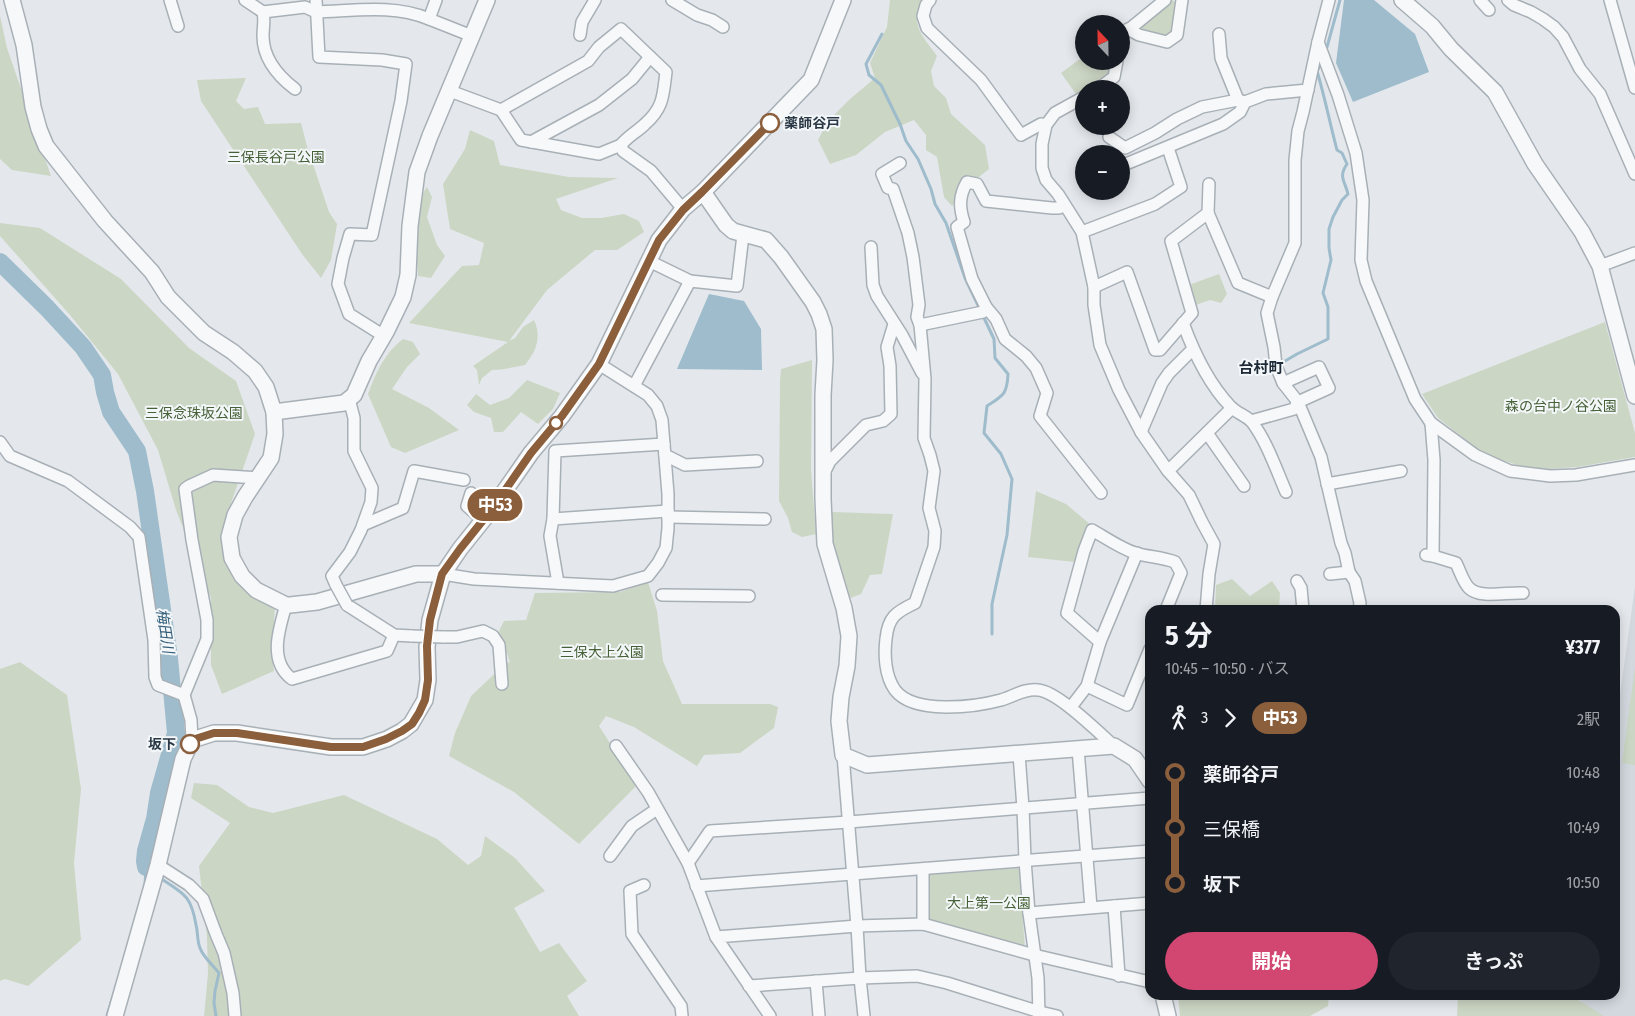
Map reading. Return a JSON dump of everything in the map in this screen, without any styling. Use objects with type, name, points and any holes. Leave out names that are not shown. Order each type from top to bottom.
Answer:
[{"type":"street","points":[[12,0],[24,46],[32,107],[46,146],[105,221],[152,272],[168,297],[204,333],[233,352],[254,371],[266,387],[274,412],[275,434],[271,458],[235,515],[229,537],[232,558],[242,576],[256,590],[286,605],[317,602],[416,574],[442,574],[474,579],[613,586],[648,576],[666,548],[668,514],[662,420],[657,406],[648,395],[599,364]]},
{"type":"street","points":[[170,0],[178,26]]},
{"type":"street","points":[[245,0],[263,12],[305,7],[316,12],[393,9],[413,12],[472,36]]},
{"type":"street","points":[[316,0],[319,57],[382,60],[406,64],[401,101],[372,235],[350,234],[338,284],[349,314],[384,336]]},
{"type":"street","points":[[429,19],[436,0]]},
{"type":"street","points":[[274,412],[344,403],[354,395],[369,361],[384,336],[403,297],[417,172],[430,136],[487,0]]},
{"type":"street","points":[[580,35],[582,22],[595,0]]},
{"type":"street","points":[[672,0],[697,15],[712,20],[723,27]]},
{"type":"street","points":[[192,740],[214,733],[237,733],[331,747],[363,747],[386,739],[412,724],[425,700],[428,680],[427,646],[430,620],[442,574],[531,453],[562,416],[599,364],[659,240],[683,210],[811,80],[844,0]]},
{"type":"street","points":[[930,0],[926,5],[923,16],[927,28],[980,80],[1021,135],[1041,124],[1046,125]]},
{"type":"street","points":[[1130,29],[1165,0]]},
{"type":"street","points":[[1130,34],[1167,42],[1177,35],[1182,0]]},
{"type":"street","points":[[1329,0],[1298,131],[1295,160],[1295,243],[1267,313],[1276,366],[1283,383],[1298,402],[1321,457],[1349,572],[1355,580],[1358,605]]},
{"type":"street","points":[[1402,0],[1432,26],[1451,49],[1495,92],[1528,145],[1535,164],[1582,232],[1600,266],[1635,396]]},
{"type":"street","points":[[1480,0],[1489,10]]},
{"type":"street","points":[[1508,0],[1514,5],[1543,19],[1563,37],[1580,69],[1600,94],[1635,174]]},
{"type":"street","points":[[1610,0],[1635,88]]},
{"type":"street","points":[[263,12],[265,50],[272,66],[282,78],[295,88]]},
{"type":"street","points":[[450,91],[501,110],[521,140],[599,154],[621,145],[626,138],[646,124],[661,106],[666,72],[621,29],[599,47],[588,61],[501,110]]},
{"type":"street","points":[[1130,164],[1223,124],[1240,112],[1242,101],[1220,58],[1219,34]]},
{"type":"street","points":[[1318,42],[1338,95],[1356,153],[1364,200],[1361,260],[1366,281],[1416,399],[1431,423],[1475,455],[1510,471],[1550,476],[1576,475],[1635,465]]},
{"type":"street","points":[[532,142],[599,105],[632,79],[650,57]]},
{"type":"street","points":[[1109,137],[1125,148],[1155,133],[1177,118],[1202,107],[1242,101],[1266,94],[1308,90]]},
{"type":"street","points":[[1075,103],[1055,113],[1046,125],[1042,144],[1042,168],[1046,180],[1082,232],[1094,286],[1094,305],[1100,346],[1119,390],[1141,432],[1168,471],[1189,495],[1214,544],[1207,605]]},
{"type":"street","points":[[621,145],[623,151],[651,171],[683,210]]},
{"type":"street","points":[[1082,232],[1181,187],[1168,148]]},
{"type":"street","points":[[900,163],[882,174],[888,188],[893,189],[908,233],[913,257],[920,305],[917,317],[920,325],[925,379],[924,438],[934,471],[929,508],[935,531],[934,546],[915,603],[904,608],[890,620],[886,637],[885,658],[888,675],[896,691],[911,701],[949,708],[980,705],[1023,692],[1038,690],[1071,708],[1114,746],[1135,759],[1145,773]]},
{"type":"street","points":[[1064,205],[1059,208],[1052,208],[986,201],[977,184],[966,182],[961,192],[961,213],[964,222],[957,227],[972,279],[986,307],[996,319],[1006,339],[1026,356],[1036,368],[1047,393],[1040,416],[1101,493]]},
{"type":"street","points":[[1209,184],[1208,213],[1238,283],[1272,297]]},
{"type":"street","points":[[702,192],[726,225],[733,231],[766,240],[781,257],[819,314],[824,329],[823,499],[826,544],[844,608],[849,636],[847,666],[839,721],[844,755],[864,1016]]},
{"type":"street","points":[[1094,286],[1127,272],[1155,350],[1160,350],[1192,313],[1171,241],[1208,213]]},
{"type":"street","points":[[649,261],[690,281],[737,286],[743,234]]},
{"type":"street","points":[[871,247],[873,285],[877,296],[902,334],[925,379]]},
{"type":"street","points":[[1600,266],[1635,253]]},
{"type":"street","points":[[634,386],[690,281]]},
{"type":"street","points":[[920,325],[982,312],[986,307]]},
{"type":"street","points":[[1183,323],[1200,364],[1213,384],[1232,408],[1251,421],[1266,446],[1286,492]]},
{"type":"street","points":[[824,473],[830,461],[860,431],[866,426],[883,421],[891,414],[890,366],[887,347],[894,324]]},
{"type":"street","points":[[1141,432],[1162,383],[1169,373],[1193,349]]},
{"type":"street","points":[[1251,421],[1294,409],[1298,402],[1328,388],[1319,367],[1283,383]]},
{"type":"street","points":[[349,399],[354,418],[354,451],[372,488],[371,502],[363,525],[350,552],[332,576],[336,586],[347,605],[394,635],[443,638],[483,631],[493,636],[499,644],[502,684]]},
{"type":"street","points":[[1168,471],[1232,408]]},
{"type":"street","points":[[1431,423],[1434,460],[1429,556],[1456,563],[1467,587],[1476,593],[1523,593]]},
{"type":"street","points":[[1207,433],[1244,486]]},
{"type":"street","points":[[0,442],[10,456],[68,481],[130,527],[139,537],[154,640],[155,677],[158,685],[184,695]]},
{"type":"street","points":[[558,583],[550,536],[554,519],[555,451],[664,449],[685,465],[757,461]]},
{"type":"street","points":[[363,525],[403,508],[414,471],[464,480]]},
{"type":"street","points":[[1327,484],[1401,471]]},
{"type":"street","points":[[115,1016],[158,865],[184,760],[192,740],[191,720],[184,695],[207,639],[205,601],[192,540],[185,489],[212,475],[258,478]]},
{"type":"street","points":[[471,493],[467,506],[483,520]]},
{"type":"street","points":[[554,519],[668,514],[764,519]]},
{"type":"street","points":[[1100,642],[1067,613],[1084,551],[1092,530],[1123,548],[1175,562],[1181,573],[1168,605]]},
{"type":"street","points":[[1071,708],[1087,686],[1100,642],[1137,553]]},
{"type":"street","points":[[1330,574],[1349,572]]},
{"type":"street","points":[[1297,581],[1301,588],[1303,605]]},
{"type":"street","points":[[662,595],[749,596]]},
{"type":"street","points":[[286,605],[276,644],[285,674],[292,678],[388,651],[394,635]]},
{"type":"street","points":[[1087,686],[1127,705],[1145,661]]},
{"type":"street","points":[[616,746],[648,792],[688,863],[716,937],[768,1015]]},
{"type":"street","points":[[844,755],[868,765],[1114,746]]},
{"type":"street","points":[[1078,749],[1091,907]]},
{"type":"street","points":[[1019,754],[1029,913],[1040,1014]]},
{"type":"street","points":[[688,863],[710,831],[1145,798]]},
{"type":"street","points":[[610,856],[632,826],[657,809]]},
{"type":"street","points":[[696,886],[1145,851]]},
{"type":"street","points":[[158,865],[190,885],[203,899],[224,953],[233,993],[235,1016]]},
{"type":"street","points":[[923,869],[923,924]]},
{"type":"street","points":[[644,885],[630,891],[632,934],[681,1006],[682,1016]]},
{"type":"street","points":[[1029,913],[1145,903]]},
{"type":"street","points":[[1114,906],[1119,976]]},
{"type":"street","points":[[716,937],[857,926],[923,924],[1034,955],[1145,981]]},
{"type":"street","points":[[750,986],[917,976],[978,992],[1040,1014],[1057,1016]]},
{"type":"street","points":[[816,981],[819,1016]]},
{"type":"street","points":[[1165,1000],[1168,1016]]},
{"type":"shaded area","points":[[1635,586],[1635,1016],[1588,1016],[1580,1000],[1620,1000],[1620,695]]},
{"type":"green space","points":[[890,0],[924,0],[919,8],[917,23],[919,30],[937,56],[931,71],[934,86],[946,98],[951,114],[985,145],[989,169],[952,206],[944,197],[937,157],[926,150],[926,135],[914,120],[885,132],[856,155],[830,164],[818,140],[828,121],[875,78],[870,63],[887,27]]},
{"type":"green space","points":[[1172,0],[1177,3],[1171,34],[1165,38],[1145,33],[1141,27],[1142,22]]},
{"type":"green space","points":[[0,16],[7,48],[51,176],[12,170],[0,159]]},
{"type":"green space","points":[[1075,63],[1075,70],[1110,70],[1102,80],[1075,80],[1075,93],[1061,73]]},
{"type":"green space","name":"三保長谷戸公園","points":[[246,78],[236,101],[244,109],[258,107],[265,124],[301,123],[329,212],[337,224],[331,260],[321,278],[302,254],[201,101],[197,80]]},
{"type":"green space","points":[[470,130],[494,141],[500,165],[569,177],[618,178],[556,199],[561,210],[582,218],[601,218],[624,214],[639,221],[644,232],[617,250],[595,250],[547,290],[509,341],[515,338],[523,327],[534,320],[538,338],[535,350],[529,360],[525,365],[492,370],[482,378],[479,385],[477,370],[473,366],[508,342],[409,323],[462,266],[479,265],[484,243],[450,229],[443,184],[465,149]]},
{"type":"green space","points":[[427,187],[432,197],[427,217],[437,245],[445,256],[431,278],[418,276],[417,255],[417,217],[422,195]]},
{"type":"green space","name":"三保念珠坂公園","points":[[0,223],[40,228],[121,279],[189,348],[236,381],[255,434],[229,509],[225,532],[225,549],[275,607],[272,655],[274,671],[222,694],[211,665],[211,598],[176,510],[158,450],[118,374],[70,315],[0,236]]},
{"type":"green space","points":[[1219,274],[1227,294],[1221,303],[1210,300],[1193,306],[1186,286]]},
{"type":"green space","name":"森の台中ノ谷公園","points":[[1605,322],[1635,433],[1635,457],[1577,467],[1549,469],[1523,467],[1499,459],[1476,448],[1438,418],[1422,394]]},
{"type":"green space","points":[[403,339],[413,342],[420,354],[407,367],[392,389],[429,408],[459,430],[405,453],[391,447],[368,394],[381,364]]},
{"type":"green space","points":[[812,360],[811,469],[816,534],[802,537],[792,532],[788,518],[779,501],[780,381],[781,369]]},
{"type":"green space","points":[[527,380],[560,393],[553,409],[538,424],[521,412],[503,432],[494,432],[491,418],[474,412],[467,405],[476,394],[490,405],[509,398]]},
{"type":"green space","points":[[1036,491],[1066,504],[1091,525],[1080,544],[1075,562],[1028,557]]},
{"type":"green space","points":[[832,512],[893,514],[882,574],[870,575],[861,594],[848,599],[830,538]]},
{"type":"green space","points":[[1232,579],[1250,596],[1272,581],[1280,593],[1279,605],[1215,605],[1216,585]]},
{"type":"green space","name":"三保大上公園","points":[[648,582],[657,611],[663,661],[682,704],[770,704],[778,707],[774,728],[740,753],[704,755],[697,766],[634,727],[606,716],[599,726],[637,785],[579,844],[514,792],[449,756],[455,733],[471,696],[506,663],[510,662],[499,631],[504,621],[526,620],[535,593],[620,592]]},
{"type":"green space","points":[[20,662],[67,695],[81,789],[74,863],[81,940],[28,986],[5,979],[0,981],[0,669]]},
{"type":"green space","points":[[1635,667],[1635,765],[1622,763]]},
{"type":"green space","points":[[194,783],[217,785],[249,807],[273,813],[344,795],[437,839],[468,865],[481,856],[485,836],[515,858],[545,891],[514,908],[540,952],[559,943],[587,981],[567,996],[579,1016],[204,1016],[208,974],[207,937],[199,866],[230,823],[191,798]]},
{"type":"green space","name":"大上第一公園","points":[[1019,868],[1025,949],[927,921],[926,875]]},
{"type":"green space","points":[[1178,1000],[1329,1000],[1328,1006],[1310,1016],[1180,1016]]},
{"type":"green space","points":[[1458,1000],[1580,1000],[1604,1016],[1457,1016]]},
{"type":"water","points":[[1344,0],[1374,0],[1415,34],[1429,72],[1353,102],[1336,63]]},
{"type":"water","points":[[709,294],[744,301],[761,329],[762,370],[677,369]]},
{"type":"waterway","points":[[1327,47],[1340,0]]},
{"type":"waterway","points":[[882,34],[866,64],[869,75],[881,85],[906,141],[918,159],[931,189],[935,204],[946,223],[965,278],[994,339],[995,358],[1008,374],[1004,393],[987,406],[984,433],[1001,454],[1012,479],[1007,535],[992,604],[992,634]]},
{"type":"waterway","points":[[1280,364],[1328,339],[1328,307],[1323,293],[1331,260],[1329,229],[1342,200],[1348,194],[1343,179],[1344,168],[1347,164],[1342,153],[1337,150],[1317,71],[1319,67]]},
{"type":"waterway","name":"梅田川","points":[[0,262],[83,347],[102,375],[111,412],[137,451],[145,491],[169,658],[176,733],[159,793],[155,819],[146,851],[146,867]]},
{"type":"waterway","points":[[145,886],[146,867]]},
{"type":"waterway","name":"梅田川","points":[[160,878],[181,892],[189,901],[194,915],[201,951],[219,973],[214,1003],[216,1016]]},
{"type":"waterway","points":[[107,1016],[117,983]]},
{"type":"bus line","name":"中53","points":[[190,744],[192,740],[214,733],[237,733],[331,747],[363,747],[386,739],[412,724],[425,700],[428,680],[427,646],[430,620],[442,574],[492,509],[531,453],[562,416],[599,364],[659,240],[683,210],[770,123]]},
{"type":"place","name":"薬師谷戸","points":[[770,123]]},
{"type":"place","name":"坂下","points":[[190,744]]},
{"type":"district","name":"台村町","points":[[1261,368]]}]
